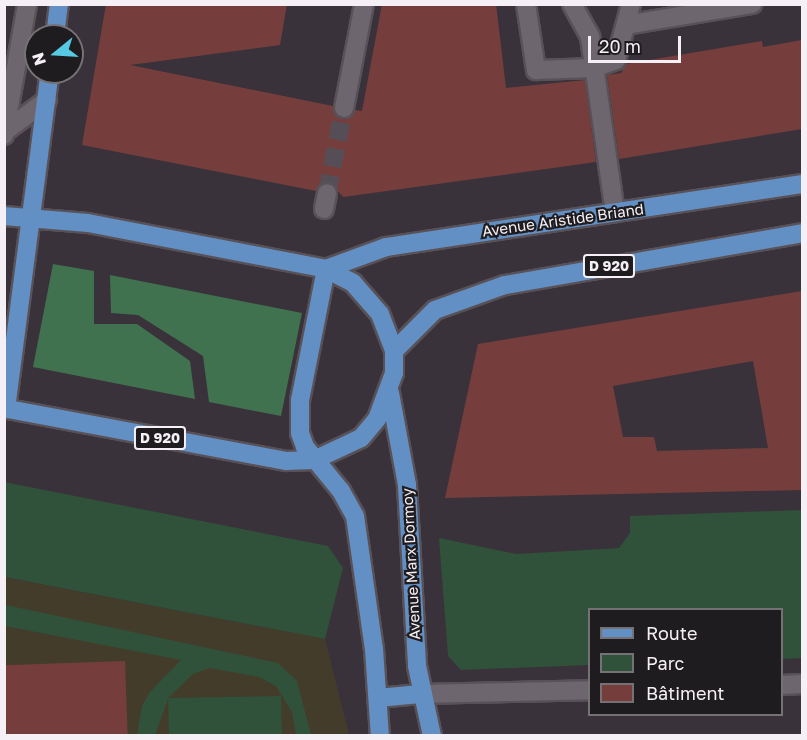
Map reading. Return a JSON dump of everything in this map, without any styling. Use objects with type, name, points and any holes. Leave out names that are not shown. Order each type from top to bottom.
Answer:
[{"type":"main road","points":[[56,24],[59,4]]},
{"type":"main road","points":[[5,409],[49,84]]},
{"type":"main road","name":"Avenue Aristide Briand","points":[[326,269],[386,248],[802,184]]},
{"type":"main road","name":"Avenue Aristide Briand","points":[[4,216],[32,216],[326,269],[368,297],[388,329],[394,351],[390,393],[361,438],[314,460],[286,461],[5,409]]},
{"type":"main road","name":"D 920","points":[[394,351],[424,318],[466,296],[505,285],[802,233]]},
{"type":"main road","points":[[326,269],[298,417],[305,447],[341,491],[356,516],[378,698],[380,735]]},
{"type":"main road","name":"Avenue Marx Dormoy","points":[[390,393],[407,485],[420,694],[432,735]]},
{"type":"main road","points":[[378,698],[420,694]]},
{"type":"street","points":[[5,133],[27,4]]},
{"type":"street","points":[[344,108],[364,4]]},
{"type":"street","points":[[526,4],[536,70],[594,68],[616,60],[631,4]]},
{"type":"street","points":[[572,4],[586,22],[615,212]]},
{"type":"street","points":[[626,25],[752,4]]},
{"type":"street","points":[[5,133],[47,100]]},
{"type":"street","points":[[783,685],[802,684]]},
{"type":"street","points":[[420,694],[588,690]]},
{"type":"shaded area","points":[[4,577],[325,639],[349,735],[5,735]]},
{"type":"green space","points":[[53,264],[94,271],[94,324],[137,324],[190,361],[195,399],[33,367]]},
{"type":"green space","points":[[110,275],[302,313],[281,416],[209,402],[203,356],[138,315],[111,313]]},
{"type":"green space","points":[[4,482],[328,546],[343,568],[325,639],[5,577]]},
{"type":"green space","points":[[802,510],[802,658],[783,659],[783,608],[588,608],[588,665],[461,670],[448,656],[439,538],[516,554],[619,548],[630,533],[630,516]]},
{"type":"green space","points":[[6,605],[278,663],[297,681],[311,735],[296,735],[292,712],[276,686],[259,677],[210,668],[193,674],[168,698],[281,696],[282,735],[169,735],[168,699],[155,735],[137,735],[142,706],[150,692],[181,660],[5,626]]},
{"type":"building","points":[[106,4],[287,4],[280,45],[130,65],[333,106],[342,119],[355,110],[362,111],[382,4],[496,4],[506,88],[585,80],[596,162],[343,197],[330,182],[316,191],[82,145]]},
{"type":"building","points":[[802,40],[802,129],[619,159],[607,75],[621,73],[626,64],[762,41],[763,47]]},
{"type":"building","points":[[802,291],[802,490],[445,498],[478,344]],"holes":[[[753,361],[768,448],[657,451],[654,437],[623,437],[613,386]]]},
{"type":"building","points":[[125,661],[128,735],[7,736],[4,665]]},
{"type":"tunnel","points":[[327,193],[344,108]]}]
